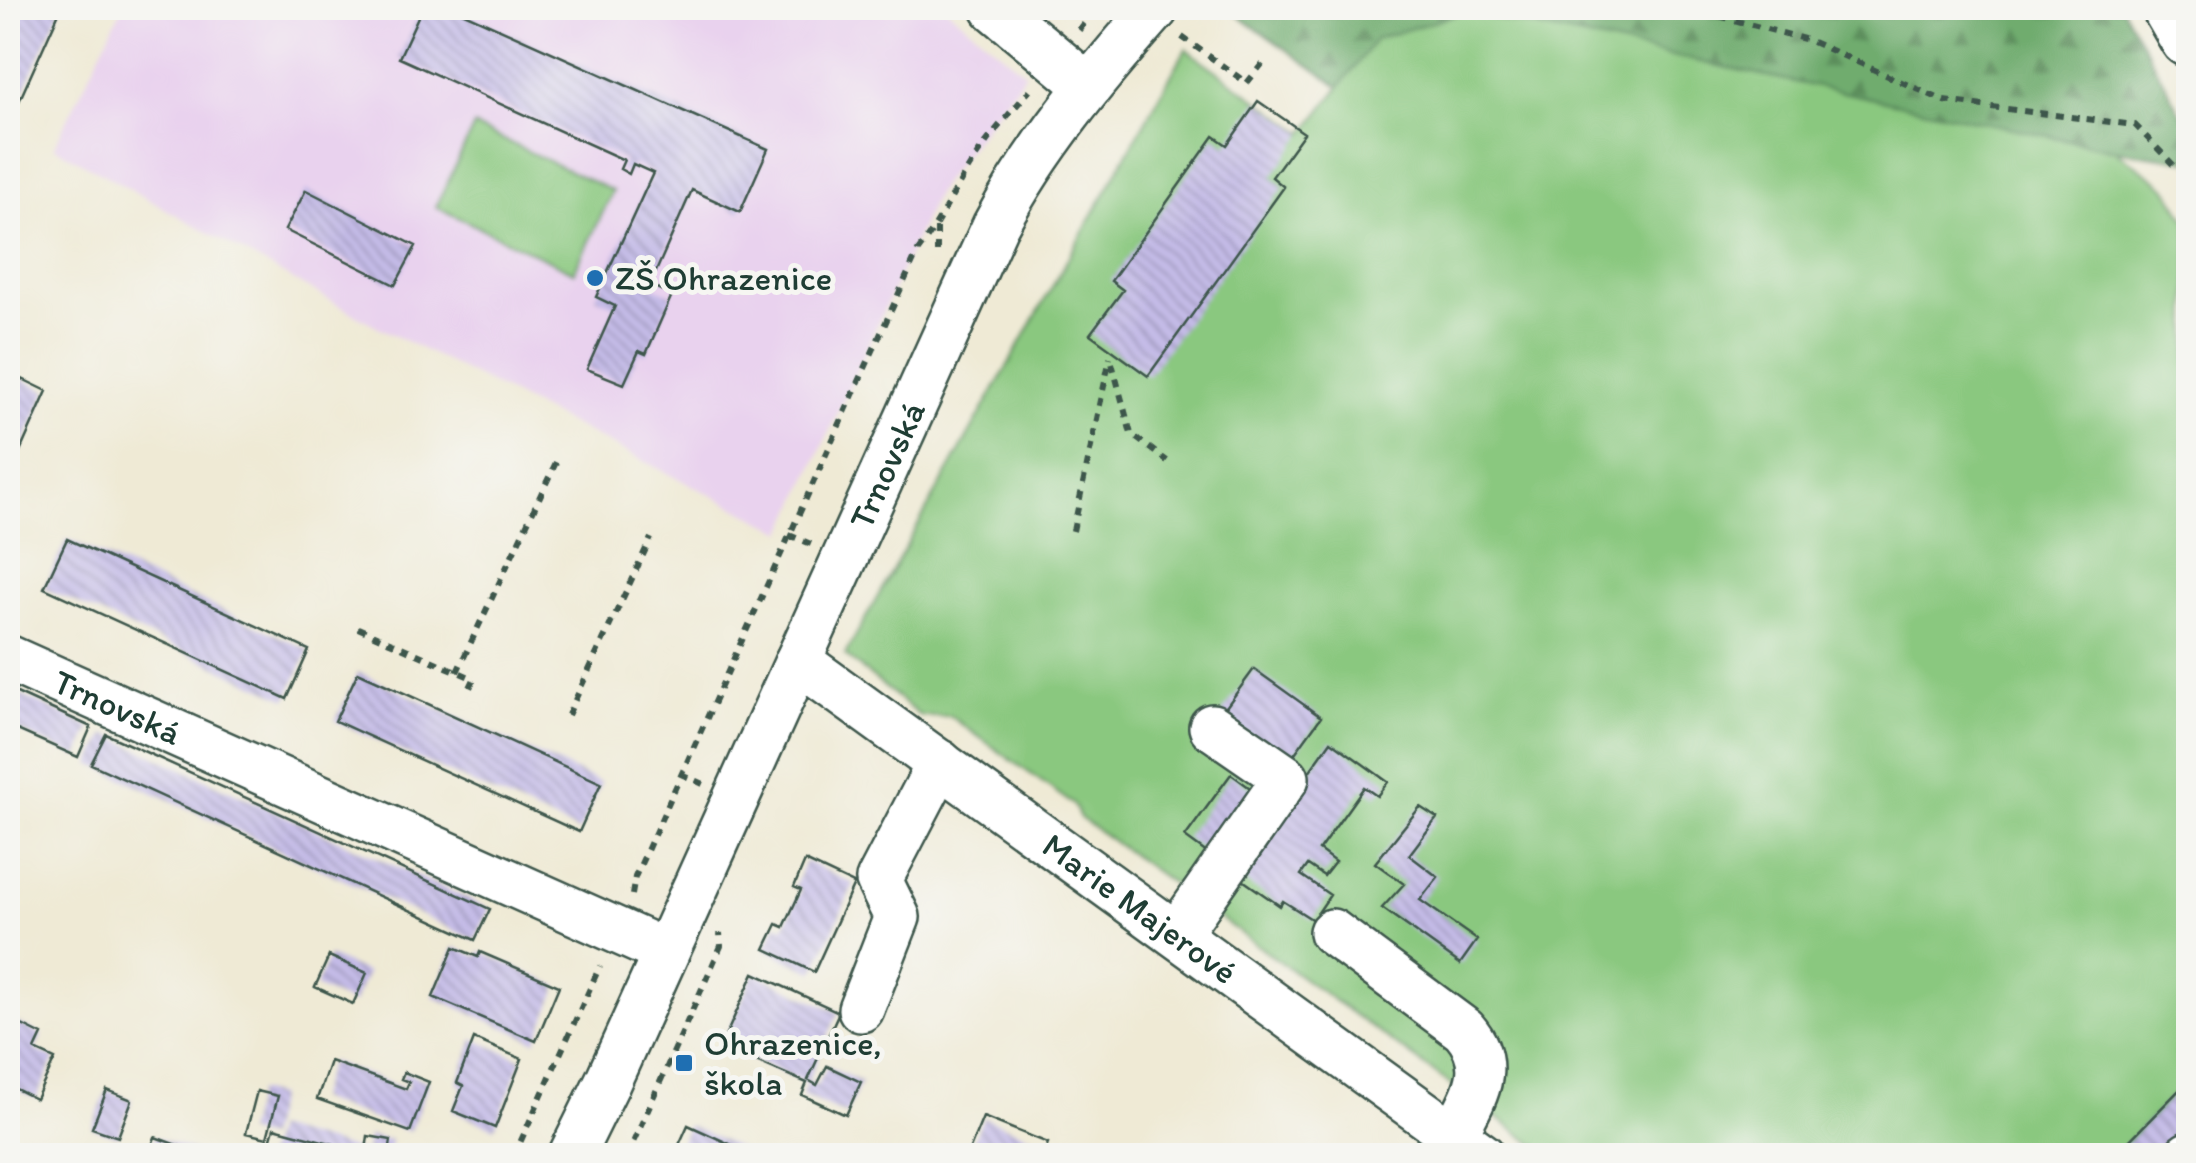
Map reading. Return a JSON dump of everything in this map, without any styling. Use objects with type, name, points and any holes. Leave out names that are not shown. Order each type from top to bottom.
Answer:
[{"type":"main road","points":[[2170,8],[2188,38]]},
{"type":"street","points":[[994,8],[1072,72]]},
{"type":"street","name":"Trnovská","points":[[571,1156],[995,226],[1072,72],[1165,16]]},
{"type":"street","name":"Trnovská","points":[[8,658],[624,915],[665,952]]},
{"type":"street","name":"Marie Majerové","points":[[798,661],[1468,1145]]},
{"type":"street","points":[[1177,934],[1286,778],[1212,727]]},
{"type":"street","points":[[862,1009],[897,918],[879,880],[940,763]]},
{"type":"street","points":[[1332,932],[1464,1030],[1475,1043],[1481,1063],[1468,1145]]},
{"type":"street","name":"Trnovská","points":[[580,1156],[608,1081]]},
{"type":"path","points":[[514,1156],[624,915],[634,876],[918,251],[981,150],[1072,72],[1097,8]]},
{"type":"path","points":[[1207,8],[1165,16],[1162,44],[1172,36],[1187,39],[1247,84],[1263,63]]},
{"type":"path","points":[[1301,8],[1350,14],[1382,8]]},
{"type":"path","points":[[1689,8],[1808,40],[1944,100],[2135,124],[2188,180]]},
{"type":"path","points":[[1073,530],[1110,358],[1132,434],[1167,461]]},
{"type":"path","points":[[457,672],[558,458]]},
{"type":"path","points":[[568,715],[651,538]]},
{"type":"path","points":[[358,628],[474,679],[467,694]]},
{"type":"path","points":[[8,1141],[27,1156]]},
{"type":"shaded area","name":"ZŠ Ohrazenice","points":[[122,8],[946,8],[1026,73],[934,198],[784,532],[376,326],[54,147]]},
{"type":"green space","points":[[1227,8],[2122,8],[2188,125],[2188,161],[2115,150],[1465,12],[1376,39],[1340,87]]},
{"type":"green space","points":[[1465,12],[2115,150],[2166,187],[2188,222],[2188,1081],[2115,1155],[1549,1155],[1218,917],[1200,918],[1181,890],[1080,818],[1074,805],[950,716],[920,716],[845,655],[1186,49],[1304,133],[1376,39]]},
{"type":"green space","points":[[474,126],[613,191],[574,272],[436,207]]},
{"type":"building","points":[[8,8],[61,8],[8,126]]},
{"type":"building","points":[[422,8],[453,8],[768,149],[740,212],[692,190],[650,285],[672,295],[646,354],[639,351],[624,384],[587,369],[615,306],[596,297],[653,173],[633,164],[629,174],[620,169],[624,160],[399,58]]},
{"type":"building","points":[[1258,101],[1304,133],[1272,177],[1284,187],[1148,376],[1090,334],[1123,290],[1111,281],[1214,136],[1227,145]]},
{"type":"building","points":[[306,190],[416,246],[395,285],[285,230]]},
{"type":"building","points":[[8,372],[47,391],[8,478]]},
{"type":"building","points":[[67,539],[309,650],[287,699],[44,588]]},
{"type":"building","points":[[1254,669],[1321,717],[1288,763],[1221,714]]},
{"type":"building","points":[[358,672],[601,783],[579,832],[335,721]]},
{"type":"building","points":[[8,689],[91,727],[78,757],[8,726]]},
{"type":"building","points":[[106,734],[490,909],[475,940],[91,764]]},
{"type":"building","points":[[1331,741],[1388,782],[1377,796],[1364,787],[1319,850],[1335,862],[1324,876],[1308,865],[1301,875],[1330,895],[1313,920],[1283,901],[1280,906],[1227,869],[1267,831]]},
{"type":"building","points":[[1231,774],[1257,793],[1211,856],[1185,837]]},
{"type":"building","points":[[1420,807],[1437,818],[1409,855],[1438,877],[1420,900],[1477,940],[1460,964],[1382,908],[1404,884],[1375,863]]},
{"type":"building","points":[[805,861],[854,884],[814,972],[765,949],[777,924],[784,927],[801,890],[794,887]]},
{"type":"building","points":[[454,947],[478,957],[480,952],[559,986],[536,1041],[433,997]]},
{"type":"building","points":[[329,956],[367,973],[353,1004],[315,987]]},
{"type":"building","points":[[754,973],[839,1012],[808,1080],[817,1085],[827,1066],[861,1082],[846,1115],[802,1095],[807,1083],[721,1046]]},
{"type":"building","points":[[8,1018],[42,1035],[35,1050],[55,1059],[36,1099],[8,1085]]},
{"type":"building","points":[[474,1039],[522,1059],[495,1128],[453,1111],[463,1086],[457,1083]]},
{"type":"building","points":[[330,1061],[406,1089],[409,1082],[401,1079],[404,1072],[429,1082],[410,1132],[317,1099]]},
{"type":"building","points":[[2188,1081],[2188,1128],[2161,1156],[2114,1156]]},
{"type":"building","points":[[107,1090],[132,1100],[118,1137],[92,1128]]},
{"type":"building","points":[[257,1091],[278,1096],[267,1138],[246,1133]]},
{"type":"building","points":[[983,1117],[1048,1143],[1043,1156],[967,1156]]},
{"type":"building","points":[[688,1125],[756,1156],[674,1156]]},
{"type":"building","points":[[274,1128],[371,1154],[371,1156],[266,1156]]},
{"type":"building","points":[[368,1136],[391,1140],[389,1154],[366,1150]]},
{"type":"building","points":[[155,1137],[204,1155],[204,1156],[148,1156]]},
{"type":"place","name":"ZŠ Ohrazenice","points":[[595,278]]},
{"type":"place","name":"Ohrazenice, škola","points":[[684,1063]]}]
